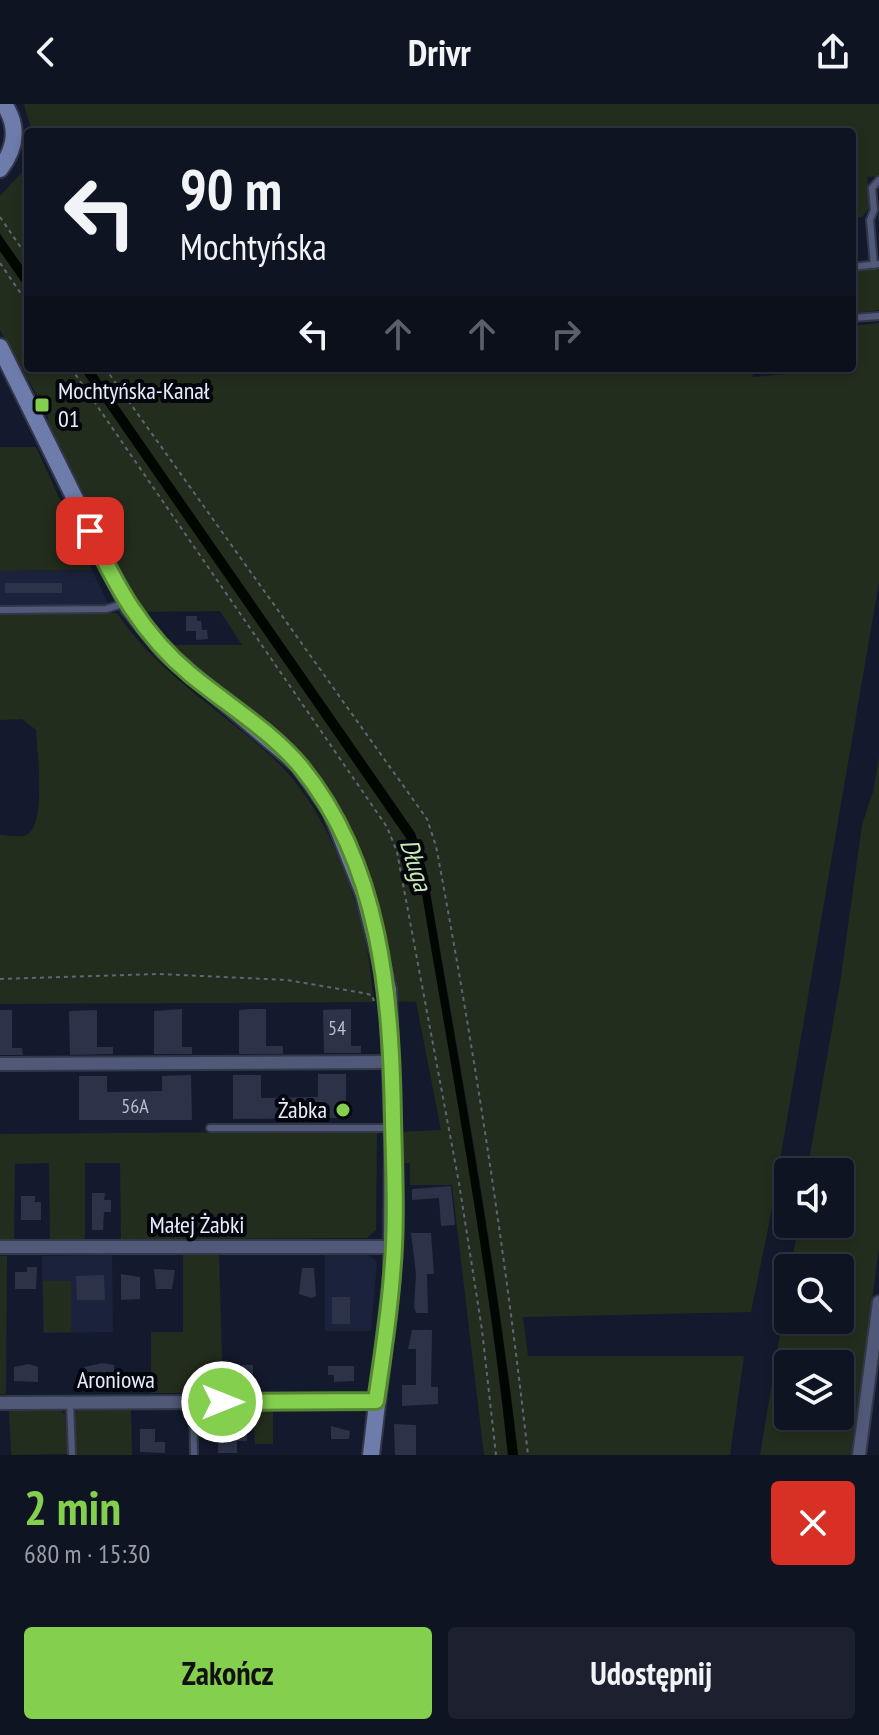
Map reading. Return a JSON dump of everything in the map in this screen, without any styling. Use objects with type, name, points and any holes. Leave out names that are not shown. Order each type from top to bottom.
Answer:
[{"type":"street","points":[[0,169],[9,157],[14,138],[12,120],[4,104]]},
{"type":"street","points":[[0,347],[126,603],[164,651],[283,749],[315,786],[331,811],[364,894],[388,990],[393,1128],[394,1247],[371,1455]]},
{"type":"street","points":[[0,1064],[392,1062]]},
{"type":"street","name":"Małej Żabki","points":[[0,1247],[394,1247]]},
{"type":"street","points":[[859,1455],[879,1302]]},
{"type":"street","name":"Aroniowa","points":[[0,1403],[376,1401]]},
{"type":"lane","points":[[856,267],[877,265],[870,220],[874,210],[872,188],[879,180]]},
{"type":"lane","points":[[856,318],[879,316]]},
{"type":"lane","points":[[0,610],[106,609],[126,603]]},
{"type":"lane","points":[[210,1128],[393,1128]]},
{"type":"lane","points":[[70,1402],[72,1455]]},
{"type":"lane","points":[[193,1402],[194,1455]]},
{"type":"path","points":[[0,217],[24,252]]},
{"type":"path","points":[[0,263],[24,298]]},
{"type":"path","points":[[108,372],[427,819],[436,846],[475,1050],[513,1315],[528,1455]]},
{"type":"path","points":[[0,979],[159,974],[287,980],[372,995],[375,1002]]},
{"type":"shaded area","points":[[92,570],[109,605],[0,606],[0,571]]},
{"type":"shaded area","points":[[325,1254],[369,1255],[377,1262],[371,1331],[325,1331]]},
{"type":"shaded area","points":[[112,1255],[113,1332],[43,1333],[42,1256]]},
{"type":"green space","points":[[24,104],[879,104],[879,176],[867,177],[870,207],[862,217],[856,218],[856,128],[31,128]]},
{"type":"green space","points":[[24,170],[24,268],[0,234],[0,196]]},
{"type":"green space","points":[[0,251],[24,285],[24,372],[83,372],[406,838],[420,882],[468,1168],[508,1455],[484,1455],[452,1185],[410,1185],[410,1163],[400,1163],[399,1132],[441,1130],[416,1002],[393,1001],[344,824],[280,738],[164,645],[242,645],[220,611],[138,612],[45,421],[48,419],[43,398],[39,399],[0,330]]},
{"type":"green space","points":[[879,268],[879,310],[856,313],[856,271]]},
{"type":"green space","points":[[879,323],[879,582],[780,1158],[774,1158],[774,1195],[751,1312],[523,1317],[528,1356],[744,1356],[730,1455],[518,1455],[476,1161],[426,869],[415,833],[95,372],[752,372],[753,377],[806,372],[856,372],[856,326]]},
{"type":"green space","points":[[0,447],[36,447],[92,570],[0,571]]},
{"type":"green space","points":[[117,613],[133,635],[170,673],[273,758],[313,808],[330,838],[356,904],[371,971],[373,1002],[0,1004],[0,835],[23,836],[32,829],[37,818],[39,787],[36,730],[22,719],[0,720],[0,614]]},
{"type":"green space","points":[[879,757],[879,1248],[852,1455],[760,1455],[774,1370],[774,1430],[854,1430],[854,1350],[777,1350],[780,1334],[854,1334],[854,1254],[793,1254],[796,1238],[854,1238],[854,1158],[809,1158],[841,977],[862,825],[873,792]]},
{"type":"green space","points":[[377,1131],[376,1230],[367,1238],[121,1239],[120,1163],[85,1163],[85,1239],[50,1239],[49,1163],[15,1164],[14,1240],[0,1240],[0,1134]]},
{"type":"green space","points":[[183,1255],[219,1255],[223,1393],[151,1393],[151,1332],[183,1332]]},
{"type":"green space","points":[[0,1256],[7,1256],[6,1394],[0,1394]]},
{"type":"green space","points":[[43,1281],[71,1281],[71,1332],[44,1332]]},
{"type":"green space","points":[[273,1409],[273,1444],[255,1444],[253,1410]]},
{"type":"green space","points":[[9,1410],[61,1410],[65,1415],[68,1454],[11,1455]]},
{"type":"green space","points":[[78,1410],[131,1410],[132,1455],[77,1455],[74,1415]]},
{"type":"water","points":[[0,234],[24,268],[24,285],[0,251]]},
{"type":"water","name":"Długa","points":[[83,372],[95,372],[415,833],[426,869],[476,1162],[518,1455],[508,1455],[468,1168],[420,882],[406,838]]},
{"type":"building","points":[[5,583],[62,583],[62,593],[5,593]]},
{"type":"building","points":[[186,616],[197,616],[202,630],[207,630],[208,639],[196,640],[196,631],[186,631]]},
{"type":"building","points":[[182,1009],[182,1047],[192,1047],[192,1054],[154,1054],[154,1011]]},
{"type":"building","points":[[266,1009],[266,1046],[283,1046],[283,1054],[239,1054],[239,1010]]},
{"type":"building","points":[[351,1009],[351,1046],[361,1046],[361,1053],[324,1053],[323,1010]]},
{"type":"building","points":[[0,1010],[12,1010],[12,1048],[22,1048],[23,1055],[0,1055]]},
{"type":"building","points":[[97,1010],[97,1047],[113,1047],[113,1054],[70,1055],[69,1011]]},
{"type":"building","points":[[318,1074],[346,1074],[346,1118],[233,1119],[233,1075],[261,1075],[261,1098],[318,1097]]},
{"type":"building","points":[[191,1075],[192,1120],[79,1120],[79,1076],[107,1076],[107,1092],[162,1091],[162,1076]]},
{"type":"building","points":[[451,1186],[455,1225],[441,1226],[439,1198],[412,1200],[412,1189]]},
{"type":"building","points":[[92,1193],[105,1193],[104,1200],[111,1200],[111,1212],[104,1212],[103,1230],[92,1230]]},
{"type":"building","points":[[21,1196],[35,1196],[35,1202],[41,1202],[41,1220],[21,1220]]},
{"type":"building","points":[[411,1233],[431,1233],[434,1274],[427,1274],[428,1313],[416,1313],[414,1307],[416,1274]]},
{"type":"building","points":[[27,1267],[37,1267],[36,1289],[15,1289],[15,1272],[27,1272]]},
{"type":"building","points":[[302,1268],[314,1268],[316,1296],[311,1298],[299,1294]]},
{"type":"building","points":[[154,1269],[175,1270],[172,1289],[156,1289]]},
{"type":"building","points":[[121,1274],[140,1277],[140,1299],[121,1300]]},
{"type":"building","points":[[104,1275],[105,1300],[77,1300],[76,1276]]},
{"type":"building","points":[[332,1297],[350,1297],[350,1324],[332,1324]]},
{"type":"building","points":[[412,1330],[432,1330],[431,1387],[438,1387],[438,1404],[402,1406],[402,1385],[416,1385],[416,1349],[408,1349]]},
{"type":"building","points":[[102,1363],[114,1365],[114,1380],[100,1383],[84,1380],[84,1367]]},
{"type":"building","points":[[29,1364],[38,1367],[38,1382],[14,1381],[14,1367]]},
{"type":"building","points":[[253,1365],[253,1381],[228,1381],[228,1368]]},
{"type":"building","points":[[328,1366],[354,1366],[354,1381],[334,1382],[334,1375],[328,1375]]},
{"type":"building","points":[[207,1420],[247,1420],[247,1441],[237,1441],[237,1453],[218,1453],[218,1441],[208,1441]]},
{"type":"building","points":[[394,1424],[416,1425],[416,1455],[395,1455]]},
{"type":"building","points":[[331,1426],[350,1431],[349,1439],[331,1439]]},
{"type":"building","points":[[140,1429],[155,1429],[155,1442],[165,1442],[165,1453],[140,1452]]},
{"type":"place","name":"Mochtyńska-Kanał 01","points":[[42,405]]},
{"type":"place","name":"Żabka","points":[[343,1110]]},
{"type":"route","points":[[90,531],[117,587],[147,632],[189,673],[283,749],[315,786],[344,837],[373,921],[388,990],[394,1247],[376,1401],[222,1402]]}]
